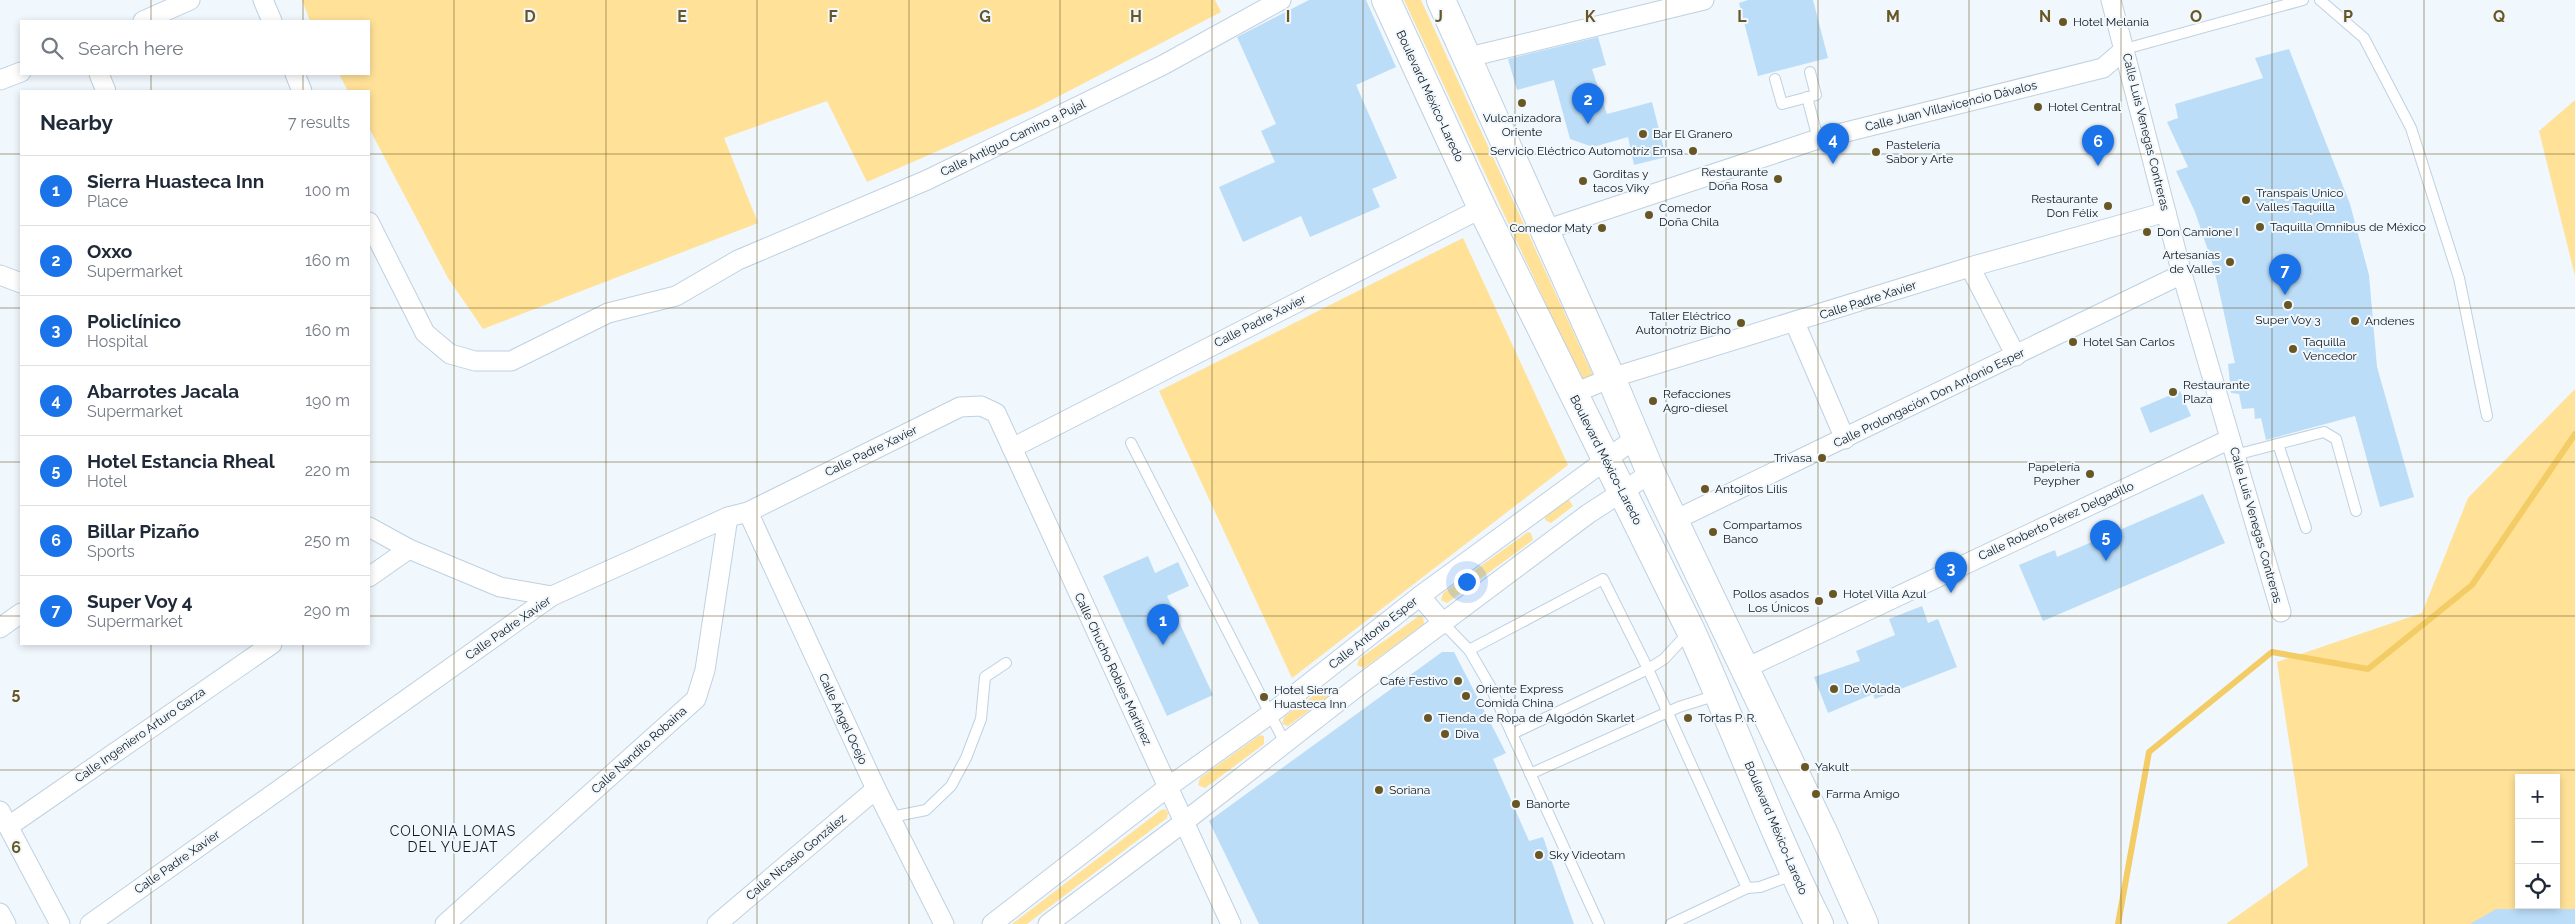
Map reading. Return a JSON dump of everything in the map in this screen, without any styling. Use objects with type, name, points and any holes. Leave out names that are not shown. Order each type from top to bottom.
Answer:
[{"type":"main road","name":"Boulevard México-Laredo","points":[[1386,0],[1482,208],[1572,394],[1691,631],[1720,694],[1794,875],[1819,924]]},
{"type":"main road","points":[[1441,0],[1465,58],[1611,378],[1651,473],[1824,834],[1870,924]]},
{"type":"main road","points":[[1824,834],[1864,924]]},
{"type":"street","points":[[145,20],[190,0]]},
{"type":"street","points":[[263,0],[272,20]]},
{"type":"street","name":"Calle Antiguo Camino a Pujal","points":[[370,224],[425,333],[450,354],[475,361],[511,361],[608,313],[676,296],[738,260],[927,180],[1163,65],[1282,0]]},
{"type":"street","points":[[1465,58],[1704,0]]},
{"type":"street","name":"Calle Luis Venegas Contreras","points":[[2111,0],[2182,274],[2223,408],[2281,612]]},
{"type":"street","name":"Calle Juan Villavicencio Dávalos","points":[[1545,230],[1818,140],[2103,68],[2125,49]]},
{"type":"street","points":[[0,80],[20,72]]},
{"type":"street","points":[[99,75],[106,90]]},
{"type":"street","points":[[295,75],[302,90]]},
{"type":"street","name":"Calle Padre Xavier","points":[[1012,448],[1482,208]]},
{"type":"street","name":"Calle Padre Xavier","points":[[1572,394],[1611,378],[1795,323],[1970,267],[2166,212]]},
{"type":"street","points":[[1970,267],[2016,356]]},
{"type":"street","name":"Calle Prolongación Don Antonio Esper","points":[[1675,520],[2182,274]]},
{"type":"street","points":[[0,275],[20,283]]},
{"type":"street","points":[[1795,323],[1845,439]]},
{"type":"street","name":"Calle Padre Xavier","points":[[90,924],[552,596],[728,517],[748,512],[960,408],[981,406],[996,413]]},
{"type":"street","name":"Calle Chucho Robles Martínez","points":[[996,413],[1231,924]]},
{"type":"street","name":"Calle Antonio Esper","points":[[992,924],[1168,787],[1269,715],[1420,596],[1605,458],[1637,437]]},
{"type":"street","name":"Calle Roberto Pérez Delgadillo","points":[[1744,668],[2233,447]]},
{"type":"street","points":[[1048,924],[1184,822],[1357,687],[1444,624],[1588,514],[1651,473]]},
{"type":"street","name":"Calle Ángel Ocejo","points":[[748,512],[876,789],[944,924]]},
{"type":"street","name":"Calle Nandito Robaina","points":[[445,924],[696,699],[705,670],[728,517]]},
{"type":"street","points":[[370,528],[409,549],[500,587],[552,596]]},
{"type":"street","points":[[370,576],[409,549]]},
{"type":"street","points":[[1420,596],[1444,624]]},
{"type":"street","points":[[0,628],[20,614]]},
{"type":"street","name":"Calle Ingeniero Arturo Garza","points":[[4,818],[270,645]]},
{"type":"street","points":[[1338,661],[1357,687]]},
{"type":"street","name":"Calle Nicasio González","points":[[717,924],[876,789]]},
{"type":"street","points":[[4,818],[60,924]]},
{"type":"street","points":[[0,914],[6,924]]},
{"type":"lane","points":[[2125,49],[2303,0]]},
{"type":"lane","points":[[2320,0],[2364,38],[2411,128],[2459,278],[2487,416]]},
{"type":"lane","points":[[1776,79],[1782,104],[1816,95],[1810,72]]},
{"type":"lane","points":[[1807,97],[1818,140]]},
{"type":"lane","points":[[2233,447],[2278,444],[2324,432],[2336,439],[2356,512]]},
{"type":"lane","points":[[1131,443],[1285,743]]},
{"type":"lane","points":[[2278,444],[2306,528]]},
{"type":"lane","points":[[1469,650],[1604,579],[1648,669],[1747,888]]},
{"type":"lane","points":[[1444,624],[1469,650],[1490,686],[1599,924]]},
{"type":"lane","points":[[1512,734],[1648,669],[1664,659],[1691,631]]},
{"type":"lane","points":[[891,817],[926,810],[951,786],[966,758],[981,719],[985,677],[1006,663]]},
{"type":"lane","points":[[1530,774],[1668,713],[1720,694]]},
{"type":"lane","points":[[1671,924],[1747,888],[1760,887],[1794,875]]},
{"type":"shaded area","points":[[302,0],[1215,0],[1221,12],[1038,107],[867,182],[827,101],[724,138],[758,223],[483,329],[448,278],[370,130],[370,90],[347,90],[340,75],[370,75],[370,20],[310,20]]},
{"type":"shaded area","points":[[1404,0],[1421,0],[1593,375],[1582,381]]},
{"type":"shaded area","points":[[2575,100],[2575,276],[2539,131]]},
{"type":"shaded area","points":[[1463,238],[1568,465],[1292,678],[1159,391]]},
{"type":"shaded area","points":[[2575,389],[2575,924],[2226,924],[2308,866],[2277,662],[2422,613],[2468,498]]},
{"type":"shaded area","points":[[1569,500],[1573,506],[1551,523],[1545,520],[1545,515]]},
{"type":"shaded area","points":[[1528,532],[1531,533],[1533,540],[1447,603],[1441,600],[1443,593]]},
{"type":"shaded area","points":[[1419,616],[1423,617],[1424,624],[1364,668],[1357,665],[1359,659]]},
{"type":"shaded area","points":[[1326,686],[1330,687],[1331,694],[1288,726],[1282,724],[1284,717]]},
{"type":"shaded area","points":[[1260,735],[1264,736],[1264,744],[1205,788],[1198,785],[1200,778]]},
{"type":"shaded area","points":[[1165,809],[1168,813],[1167,818],[1027,924],[1012,924],[1161,810]]},
{"type":"building","points":[[1309,0],[1366,0],[1396,67],[1356,85],[1397,178],[1372,189],[1380,207],[1310,237],[1301,216],[1243,242],[1219,187],[1275,162],[1261,131],[1276,124],[1237,37]]},
{"type":"building","points":[[1748,0],[1813,0],[1828,58],[1758,76],[1739,3]]},
{"type":"building","points":[[1598,37],[1606,65],[1592,69],[1607,114],[1652,102],[1666,157],[1634,165],[1628,137],[1593,147],[1570,139],[1554,80],[1517,90],[1508,59]]},
{"type":"building","points":[[2289,49],[2350,204],[2369,275],[2377,367],[2414,497],[2380,507],[2355,416],[2266,440],[2261,418],[2255,419],[2254,408],[2242,409],[2239,394],[2231,393],[2228,364],[2235,363],[2214,268],[2195,212],[2176,171],[2188,167],[2167,122],[2178,118],[2175,104],[2263,78],[2255,58]]},
{"type":"building","points":[[2180,391],[2191,416],[2150,433],[2140,408]]},
{"type":"building","points":[[2203,494],[2225,543],[2043,621],[2019,565],[2055,550],[2057,557]]},
{"type":"building","points":[[1148,556],[1155,573],[1178,562],[1189,586],[1167,596],[1213,695],[1167,716],[1103,576]]},
{"type":"building","points":[[1922,606],[1928,623],[1938,619],[1957,667],[1875,699],[1873,694],[1828,713],[1814,677],[1860,661],[1856,651],[1895,635],[1889,619]]},
{"type":"building","name":"Soriana","points":[[1442,652],[1454,652],[1506,753],[1493,759],[1529,841],[1543,837],[1574,924],[1259,924],[1209,821]]},
{"type":"building","points":[[2496,909],[2575,909],[2575,924],[2470,924]]},
{"type":"waterway","points":[[2118,924],[2149,752],[2272,652],[2368,669],[2472,585],[2575,434]]},
{"type":"place","name":"Hotel Melania","points":[[2063,22]]},
{"type":"place","name":"Vulcanizadora Oriente","points":[[1522,103]]},
{"type":"place","name":"Hotel Central","points":[[2038,107]]},
{"type":"place","name":"Oxxo","points":[[1588,124]]},
{"type":"place","name":"Bar El Granero","points":[[1643,134]]},
{"type":"place","name":"Servicio Eléctrico Automotríz Emsa","points":[[1693,151]]},
{"type":"place","name":"Pastelería Sabor y Arte","points":[[1876,152]]},
{"type":"place","name":"Abarrotes Jacala","points":[[1833,164]]},
{"type":"place","name":"Billar Pizaño","points":[[2098,166]]},
{"type":"place","name":"Restaurante Doña Rosa","points":[[1778,179]]},
{"type":"place","name":"Gorditas y tacos Viky","points":[[1583,181]]},
{"type":"place","name":"Transpais Unico Valles Taquilla","points":[[2246,200]]},
{"type":"place","name":"Restaurante Don Félix","points":[[2108,206]]},
{"type":"place","name":"Comedor Doña Chila","points":[[1649,215]]},
{"type":"place","name":"Taquilla Omnibus de México","points":[[2260,227]]},
{"type":"place","name":"Comedor Maty","points":[[1602,228]]},
{"type":"place","name":"Don Camione I","points":[[2147,232]]},
{"type":"place","name":"Artesanías de Valles","points":[[2230,262]]},
{"type":"place","name":"Super Voy 4","points":[[2285,295]]},
{"type":"place","name":"Super Voy 3","points":[[2288,305]]},
{"type":"place","name":"Andenes","points":[[2355,321]]},
{"type":"place","name":"Taller Eléctrico Automotríz Bicho","points":[[1741,323]]},
{"type":"place","name":"Hotel San Carlos","points":[[2073,342]]},
{"type":"place","name":"Taquilla Vencedor","points":[[2293,349]]},
{"type":"place","name":"Restaurante Plaza","points":[[2173,392]]},
{"type":"place","name":"Refacciones Agro-diesel","points":[[1653,401]]},
{"type":"place","name":"Trivasa","points":[[1822,458]]},
{"type":"place","name":"Papelería Peypher","points":[[2090,474]]},
{"type":"place","name":"Antojitos Lilis","points":[[1705,489]]},
{"type":"place","name":"Compartamos Banco","points":[[1713,532]]},
{"type":"place","name":"Hotel Estancia Rheal","points":[[2106,561]]},
{"type":"place","name":"Policlínico","points":[[1951,593]]},
{"type":"place","name":"Hotel Villa Azul","points":[[1833,594]]},
{"type":"place","name":"Pollos asados Los Únicos","points":[[1819,601]]},
{"type":"place","name":"Sierra Huasteca Inn","points":[[1163,645]]},
{"type":"place","name":"Café Festivo","points":[[1458,681]]},
{"type":"place","name":"De Volada","points":[[1834,689]]},
{"type":"place","name":"Oriente Express Comida China","points":[[1466,696]]},
{"type":"place","name":"Hotel Sierra Huasteca Inn","points":[[1264,697]]},
{"type":"place","name":"Tienda de Ropa de Algodón Skarlet","points":[[1428,718]]},
{"type":"place","name":"Tortas P. R.","points":[[1688,718]]},
{"type":"place","name":"Diva","points":[[1445,734]]},
{"type":"place","name":"Yakult","points":[[1805,767]]},
{"type":"place","name":"Soriana","points":[[1379,790]]},
{"type":"place","name":"Farma Amigo","points":[[1816,794]]},
{"type":"place","name":"Banorte","points":[[1516,804]]},
{"type":"place","name":"Sky Videotam","points":[[1539,855]]},
{"type":"district","name":"COLONIA LOMAS DEL YUEJAT","points":[[453,840]]}]
